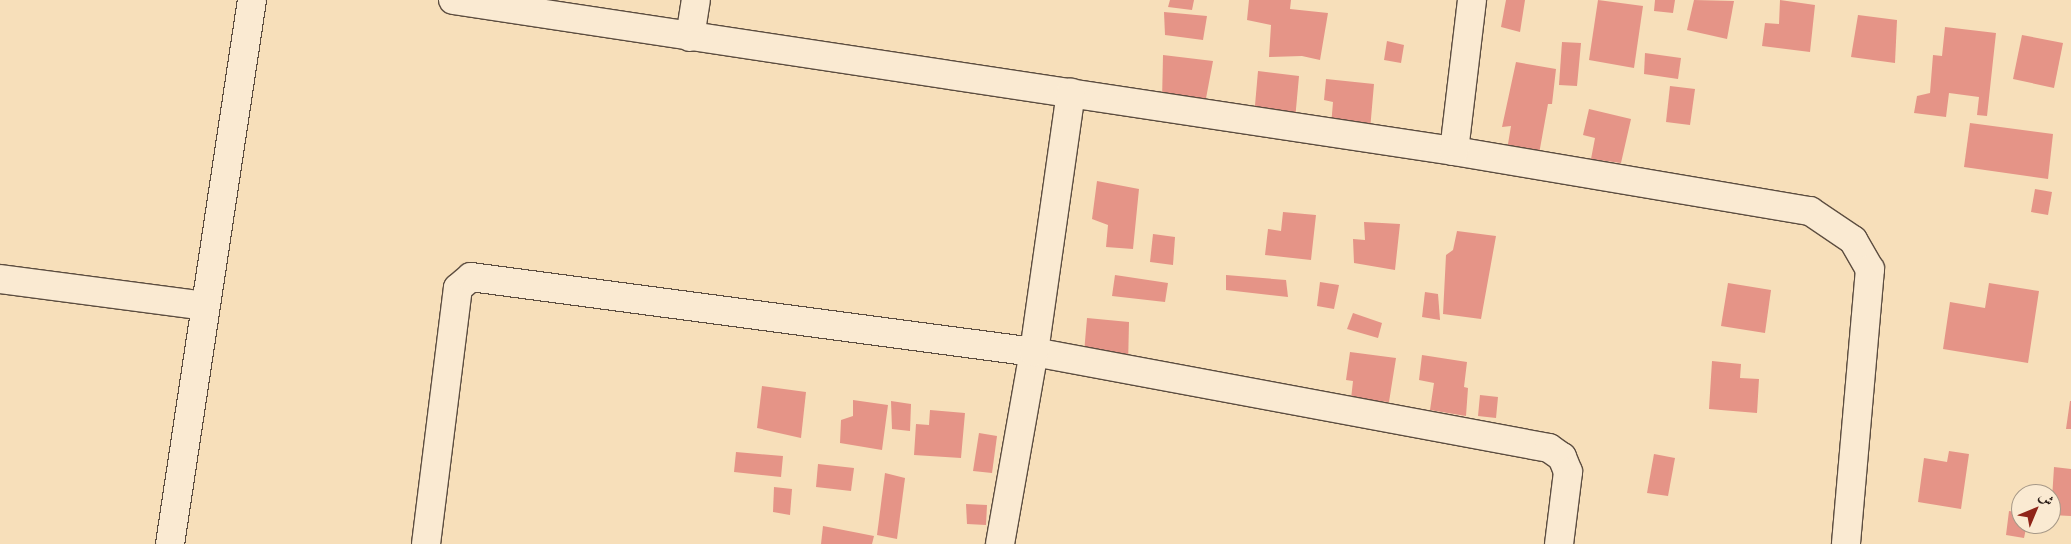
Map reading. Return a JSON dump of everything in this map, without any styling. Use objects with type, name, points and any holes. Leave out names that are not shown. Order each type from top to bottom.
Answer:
[{"type":"street","points":[[170,544],[204,306],[252,0]]},
{"type":"street","points":[[453,0],[1454,151],[1810,211],[1852,240],[1870,269],[1846,544]]},
{"type":"street","points":[[690,37],[696,0]]},
{"type":"street","points":[[1454,151],[1472,0]]},
{"type":"street","points":[[1000,544],[1034,352],[1071,93]]},
{"type":"street","points":[[426,544],[458,288],[471,277],[1034,352],[1549,448],[1562,457],[1568,472],[1560,544]]},
{"type":"street","points":[[0,279],[204,306]]},
{"type":"building","points":[[1170,0],[1194,0],[1192,10],[1168,7]]},
{"type":"building","points":[[1249,0],[1291,0],[1290,9],[1328,13],[1320,60],[1302,56],[1269,57],[1271,25],[1247,20]]},
{"type":"building","points":[[1506,0],[1525,0],[1520,32],[1501,27]]},
{"type":"building","points":[[1598,0],[1643,6],[1634,68],[1589,60]]},
{"type":"building","points":[[1655,0],[1675,0],[1673,13],[1654,11]]},
{"type":"building","points":[[1694,0],[1734,1],[1727,39],[1687,30]]},
{"type":"building","points":[[1780,0],[1815,5],[1810,52],[1762,46],[1765,23],[1779,24]]},
{"type":"building","points":[[1164,12],[1207,16],[1203,40],[1165,35]]},
{"type":"building","points":[[1858,15],[1897,20],[1895,63],[1851,57]]},
{"type":"building","points":[[1945,27],[1996,33],[1987,116],[1977,115],[1979,97],[1949,93],[1946,117],[1914,113],[1917,96],[1930,93],[1933,55],[1942,56]]},
{"type":"building","points":[[2022,35],[2063,43],[2054,88],[2013,79]]},
{"type":"building","points":[[1387,41],[1404,45],[1401,63],[1384,60]]},
{"type":"building","points":[[1562,42],[1581,43],[1577,86],[1559,85]]},
{"type":"building","points":[[1645,53],[1681,58],[1678,79],[1644,74]]},
{"type":"building","points":[[1163,55],[1213,61],[1204,109],[1162,102]]},
{"type":"building","points":[[1516,62],[1556,69],[1552,104],[1548,104],[1539,154],[1507,150],[1511,126],[1502,127]]},
{"type":"building","points":[[1258,71],[1299,76],[1295,120],[1254,117]]},
{"type":"building","points":[[1326,79],[1374,84],[1370,130],[1331,126],[1333,102],[1324,100]]},
{"type":"building","points":[[1670,86],[1695,89],[1690,125],[1666,122]]},
{"type":"building","points":[[1589,109],[1631,119],[1621,163],[1591,159],[1595,138],[1583,135]]},
{"type":"building","points":[[1970,123],[2053,134],[2048,179],[1964,167]]},
{"type":"building","points":[[1097,181],[1139,189],[1133,249],[1106,247],[1108,225],[1092,219]]},
{"type":"building","points":[[2035,189],[2052,192],[2048,215],[2031,212]]},
{"type":"building","points":[[1283,212],[1316,215],[1311,260],[1265,255],[1268,229],[1281,231]]},
{"type":"building","points":[[1364,222],[1400,224],[1395,270],[1354,263],[1353,239],[1365,240]]},
{"type":"building","points":[[1457,231],[1496,236],[1481,319],[1443,314],[1446,255],[1453,250]]},
{"type":"building","points":[[1153,234],[1175,237],[1173,265],[1150,262]]},
{"type":"building","points":[[1115,275],[1168,283],[1165,302],[1112,296]]},
{"type":"building","points":[[1226,275],[1286,280],[1288,297],[1226,290]]},
{"type":"building","points":[[1320,282],[1339,285],[1334,309],[1317,306]]},
{"type":"building","points":[[1728,283],[1771,290],[1765,333],[1721,326]]},
{"type":"building","points":[[1989,283],[2039,291],[2028,363],[1943,349],[1950,302],[1985,308]]},
{"type":"building","points":[[1425,292],[1438,294],[1440,320],[1422,317]]},
{"type":"building","points":[[1353,313],[1382,323],[1378,338],[1347,329]]},
{"type":"building","points":[[1087,318],[1129,322],[1128,366],[1083,365]]},
{"type":"building","points":[[1350,352],[1396,358],[1389,402],[1351,399],[1353,381],[1346,380]]},
{"type":"building","points":[[1422,355],[1467,362],[1464,387],[1468,388],[1466,416],[1430,410],[1434,383],[1419,380]]},
{"type":"building","points":[[1712,361],[1741,364],[1740,378],[1759,379],[1757,413],[1709,409]]},
{"type":"building","points":[[762,386],[806,392],[801,438],[757,428]]},
{"type":"building","points":[[1480,395],[1498,397],[1496,418],[1478,416]]},
{"type":"building","points":[[853,400],[888,405],[882,450],[840,443],[841,420],[853,416]]},
{"type":"building","points":[[891,401],[911,404],[910,431],[892,429]]},
{"type":"building","points":[[2070,401],[2071,429],[2066,429]]},
{"type":"building","points":[[930,410],[965,413],[961,458],[914,455],[916,424],[929,425]]},
{"type":"building","points":[[979,433],[997,436],[992,473],[973,471]]},
{"type":"building","points":[[1949,451],[1969,454],[1961,509],[1918,502],[1924,458],[1947,462]]},
{"type":"building","points":[[736,452],[783,456],[781,477],[734,472]]},
{"type":"building","points":[[1654,454],[1675,458],[1668,496],[1647,493]]},
{"type":"building","points":[[818,464],[854,468],[851,491],[816,487]]},
{"type":"building","points":[[2054,467],[2071,469],[2071,516],[2061,516],[2061,484],[2053,484]]},
{"type":"building","points":[[885,473],[905,478],[897,539],[877,535]]},
{"type":"building","points":[[774,487],[792,489],[790,515],[773,512]]},
{"type":"building","points":[[966,504],[987,505],[986,525],[967,524]]},
{"type":"building","points":[[2009,511],[2011,511],[2011,534],[2025,534],[2024,538],[2006,535]]},
{"type":"building","points":[[823,526],[874,536],[872,544],[821,544]]}]
